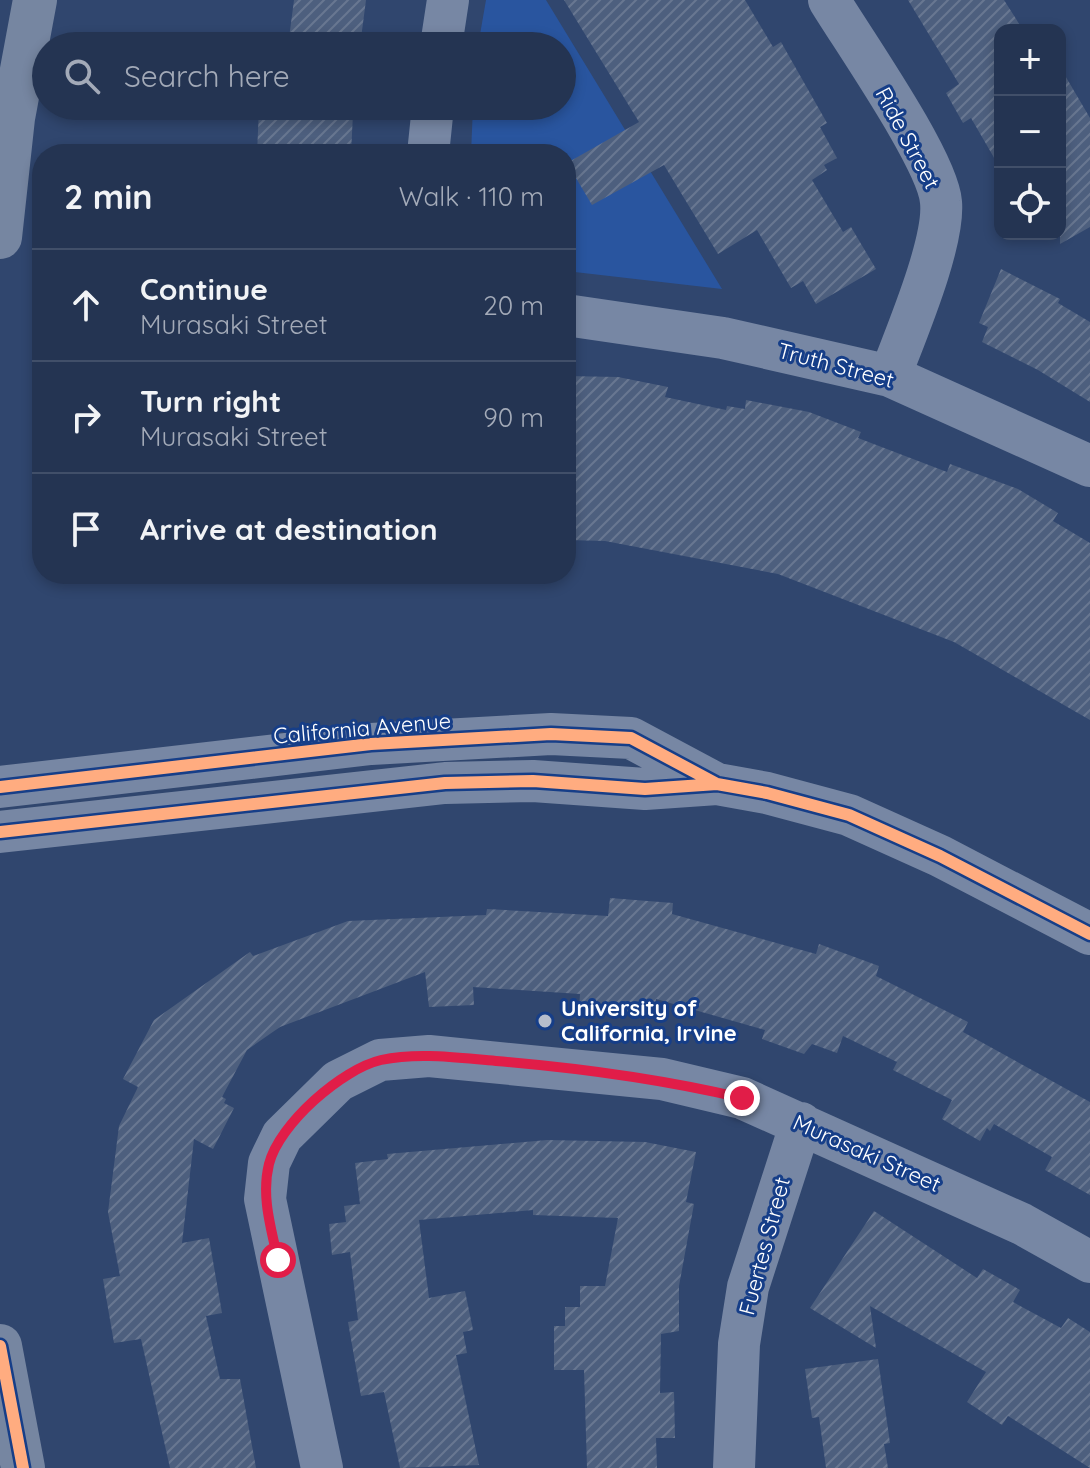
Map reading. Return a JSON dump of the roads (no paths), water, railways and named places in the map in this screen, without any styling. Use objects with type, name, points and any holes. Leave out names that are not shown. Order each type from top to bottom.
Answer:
[{"type":"main road","points":[[0,237],[13,118],[35,0]]},
{"type":"main road","points":[[0,1346],[23,1468]]},
{"type":"street","points":[[443,32],[448,0]]},
{"type":"street","name":"Ride Street","points":[[829,0],[924,158],[941,201],[936,239],[890,376]]},
{"type":"street","points":[[429,144],[432,120]]},
{"type":"street","name":"Truth Street","points":[[576,316],[723,338],[890,376],[1090,466]]},
{"type":"street","name":"California Avenue","points":[[0,787],[371,744],[551,734],[631,738],[717,784]]},
{"type":"street","name":"California Avenue","points":[[0,832],[445,783],[533,781],[645,789],[717,784],[767,793],[849,815],[940,856],[1090,934]]},
{"type":"street","name":"Murasaki Street","points":[[322,1468],[265,1199],[269,1163],[282,1136],[338,1081],[380,1060],[429,1056],[531,1064],[662,1079],[742,1098],[1022,1224],[1090,1262]]},
{"type":"street","name":"Fuertes Street","points":[[734,1468],[739,1344],[748,1287],[801,1123]]},
{"type":"place","name":"University of California, Irvine","points":[[545,1021]]}]
